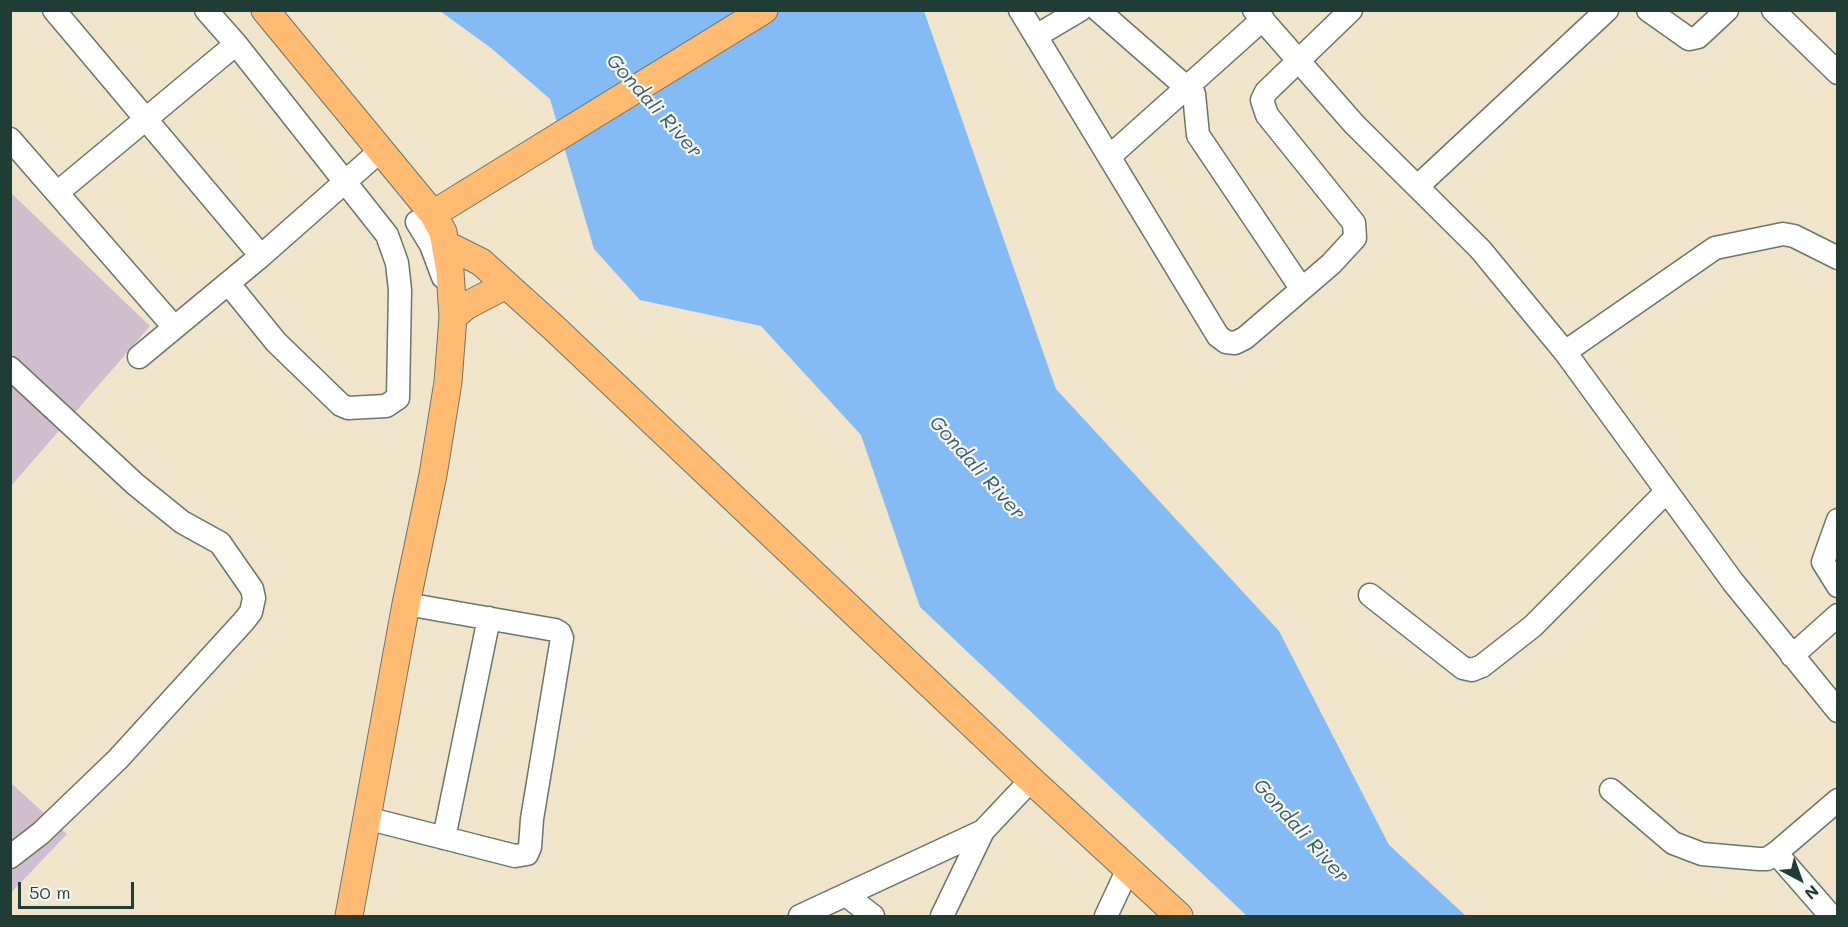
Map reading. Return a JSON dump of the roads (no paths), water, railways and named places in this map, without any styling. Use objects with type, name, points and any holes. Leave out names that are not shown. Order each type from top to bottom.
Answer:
[{"type":"main road","points":[[265,10],[380,151],[425,218],[447,245],[481,262],[553,327],[1031,780],[1179,916]]},
{"type":"main road","points":[[425,218],[764,10]]},
{"type":"main road","points":[[349,916],[406,604],[433,475],[448,382],[453,317],[447,245]]},
{"type":"main road","points":[[453,317],[466,306],[506,285]]},
{"type":"street","points":[[54,10],[261,256]]},
{"type":"street","points":[[206,10],[236,44],[387,235],[397,263],[399,290],[398,398],[386,406],[348,408],[334,399],[276,342],[228,283]]},
{"type":"street","points":[[1020,10],[1218,336],[1226,342],[1235,343],[1245,338],[1330,264],[1355,237],[1357,230],[1354,223],[1263,107],[1262,100],[1266,92],[1351,10]]},
{"type":"street","points":[[1036,36],[1080,10]]},
{"type":"street","points":[[1098,10],[1188,87],[1197,101],[1195,125],[1198,135],[1300,288]]},
{"type":"street","points":[[1418,186],[1607,10]]},
{"type":"street","points":[[1648,10],[1689,39],[1698,37],[1726,10]]},
{"type":"street","points":[[1773,10],[1838,73]]},
{"type":"street","points":[[1110,156],[1188,87],[1258,15],[1354,124],[1480,249],[1565,352],[1666,492],[1792,656],[1838,711]]},
{"type":"street","points":[[57,193],[236,44]]},
{"type":"street","points":[[10,140],[174,327]]},
{"type":"street","points":[[139,357],[261,256],[380,151]]},
{"type":"street","points":[[387,235],[425,218],[431,245],[443,277],[452,288]]},
{"type":"street","points":[[1565,352],[1715,249],[1783,234],[1794,236],[1838,258]]},
{"type":"street","points":[[10,368],[135,484],[182,522],[220,543],[252,589],[254,598],[251,612],[244,621],[118,759],[41,833],[10,857]]},
{"type":"street","points":[[1370,595],[1463,668],[1472,670],[1482,666],[1533,626],[1666,492]]},
{"type":"street","points":[[1838,520],[1823,562],[1838,586]]},
{"type":"street","points":[[366,818],[515,856],[527,854],[530,847],[532,819],[562,638],[555,630],[406,604]]},
{"type":"street","points":[[1792,656],[1838,615]]},
{"type":"street","points":[[444,838],[489,618]]},
{"type":"street","points":[[942,916],[983,831],[1031,780]]},
{"type":"street","points":[[1611,790],[1665,838],[1713,856],[1759,859],[1767,859],[1776,854],[1838,800]]},
{"type":"street","points":[[800,916],[983,831]]},
{"type":"street","points":[[1776,854],[1831,916]]},
{"type":"street","points":[[1106,916],[1128,869]]},
{"type":"street","points":[[846,895],[873,916]]},
{"type":"water","name":"Gondali River","points":[[440,11],[924,11],[1056,389],[1279,631],[1389,845],[1466,916],[1247,916],[920,607],[861,435],[761,326],[640,300],[594,249],[550,99],[491,48]]}]
